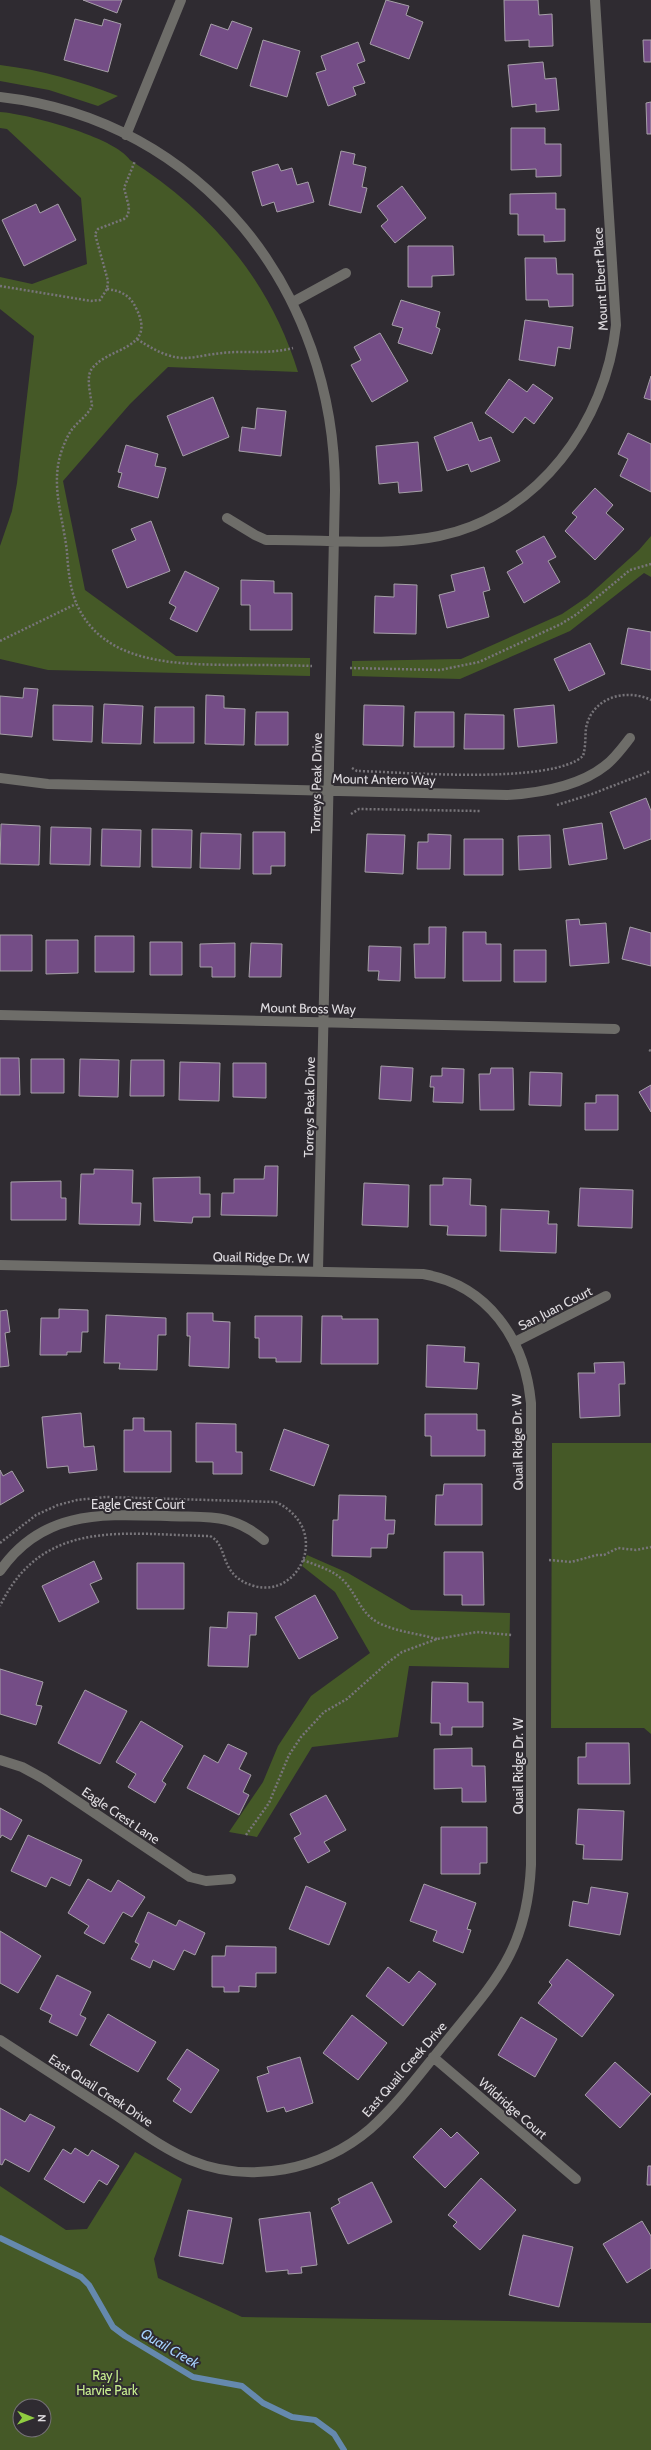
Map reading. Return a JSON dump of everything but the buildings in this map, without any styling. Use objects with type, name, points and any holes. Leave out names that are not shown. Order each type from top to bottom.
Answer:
[{"type":"street","points":[[126,134],[181,0]]},
{"type":"street","name":"Mount Elbert Place","points":[[227,518],[266,540],[405,540],[440,536],[477,523],[498,513],[524,495],[554,468],[574,442],[599,397],[614,349],[617,314],[595,0]]},
{"type":"street","name":"Torreys Peak Drive","points":[[0,97],[59,108],[92,119],[126,134],[182,171],[233,215],[267,257],[293,302],[314,352],[329,414],[334,448],[334,540],[318,1271]]},
{"type":"street","points":[[293,302],[346,273]]},
{"type":"street","name":"Mount Antero Way","points":[[0,778],[48,784],[522,794],[564,785],[588,777],[608,764],[630,738]]},
{"type":"street","name":"Mount Bross Way","points":[[0,1015],[615,1029]]},
{"type":"street","name":"Quail Ridge Dr. W","points":[[0,1264],[418,1274],[445,1280],[472,1293],[489,1307],[501,1320],[515,1342],[529,1381],[531,1403],[532,1865],[525,1918]]},
{"type":"street","name":"San Juan Court","points":[[515,1342],[606,1296]]},
{"type":"street","name":"Eagle Crest Court","points":[[0,1571],[14,1555],[39,1535],[67,1522],[92,1516],[227,1518],[250,1529],[264,1540]]},
{"type":"street","name":"Eagle Crest Lane","points":[[0,1760],[44,1779],[190,1876],[206,1881],[231,1879]]},
{"type":"street","name":"East Quail Creek Drive","points":[[0,2040],[173,2152],[204,2165],[236,2172],[276,2171],[294,2167],[313,2162],[342,2147],[378,2122],[433,2057],[502,1971],[515,1945],[525,1918]]},
{"type":"street","name":"Wildridge Court","points":[[433,2057],[576,2179]]},
{"type":"path","points":[[0,286],[91,301],[100,300],[108,288],[108,281],[95,234],[98,228],[124,219],[128,215],[129,207],[124,188],[135,161]]},
{"type":"path","points":[[108,288],[124,293],[136,307],[141,325],[138,339],[102,360],[92,370],[89,381],[92,406],[69,435],[58,466],[57,496],[68,570],[76,604],[99,636],[120,648],[142,657],[192,664],[312,666]]},
{"type":"path","points":[[138,339],[162,354],[182,359],[238,352],[271,353],[293,348]]},
{"type":"path","points":[[350,668],[440,670],[479,662],[561,624],[587,606],[630,570],[651,564]]},
{"type":"path","points":[[0,642],[76,604]]},
{"type":"path","points":[[352,768],[357,771],[496,775],[525,773],[572,763],[583,756],[590,718],[602,703],[621,694],[637,695],[651,700]]},
{"type":"path","points":[[0,1543],[36,1515],[58,1505],[77,1500],[106,1498],[266,1501],[284,1506],[299,1520],[306,1538],[306,1550],[303,1560],[297,1571],[288,1580],[278,1584],[256,1586],[240,1580],[232,1573],[222,1557],[220,1545],[210,1536],[88,1536],[62,1544],[31,1562],[15,1580],[0,1606]]},
{"type":"path","points":[[549,1560],[570,1562],[597,1554],[604,1555],[618,1548],[636,1550],[651,1548]]},
{"type":"path","points":[[303,1560],[335,1573],[346,1583],[361,1608],[377,1622],[392,1629],[437,1639]]},
{"type":"path","points":[[246,1836],[269,1803],[289,1755],[313,1723],[324,1712],[347,1699],[395,1657],[437,1639],[477,1632],[512,1634]]},
{"type":"green space","points":[[0,65],[60,77],[118,96],[98,106],[49,90],[0,81]]},
{"type":"green space","points":[[0,112],[30,117],[70,128],[107,143],[121,151],[130,160],[159,180],[186,202],[211,225],[234,251],[254,278],[271,307],[286,339],[298,372],[168,367],[130,404],[63,481],[85,590],[176,656],[310,658],[310,676],[48,670],[0,659],[0,546],[12,511],[17,483],[34,336],[0,309],[0,277],[32,284],[87,264],[81,198],[7,129],[0,128]]},
{"type":"green space","points":[[651,536],[651,577],[644,573],[570,631],[460,679],[352,676],[352,661],[461,659],[562,614],[587,597],[639,550]]},
{"type":"green space","points":[[552,1443],[651,1443],[651,1734],[644,1728],[551,1728]]},
{"type":"green space","points":[[307,1555],[348,1573],[411,1610],[510,1613],[509,1668],[409,1666],[398,1737],[312,1747],[257,1837],[229,1832],[263,1782],[278,1746],[311,1696],[370,1653],[335,1592],[302,1566]]},
{"type":"green space","name":"Ray J. Harvie Park","points":[[135,2152],[182,2179],[154,2259],[158,2278],[242,2317],[651,2323],[651,2450],[0,2450],[0,2186],[66,2230],[87,2229]]},
{"type":"waterway","name":"Quail Creek","points":[[0,2238],[81,2277],[89,2285],[113,2327],[125,2336],[193,2377],[242,2386],[263,2403],[292,2417],[315,2420],[334,2434],[344,2450]]}]
